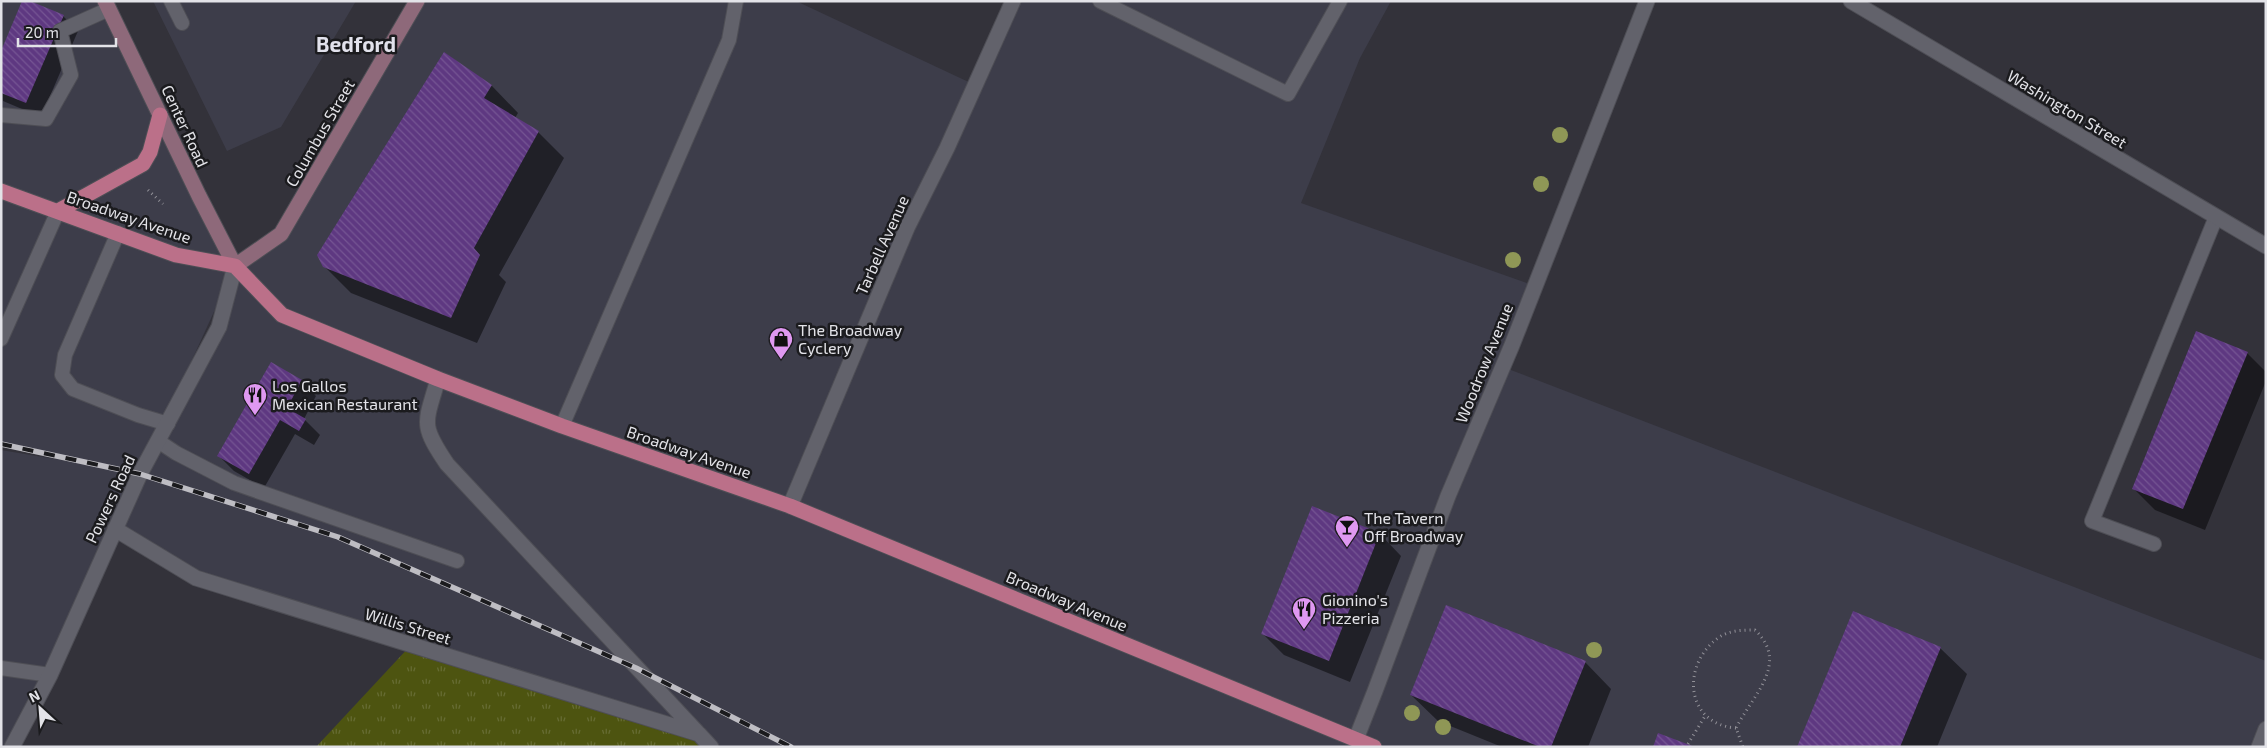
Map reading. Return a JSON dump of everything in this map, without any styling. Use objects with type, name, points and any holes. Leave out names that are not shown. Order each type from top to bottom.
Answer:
[{"type":"main road","points":[[58,211],[143,164],[150,152],[160,115]]},
{"type":"main road","name":"Broadway Avenue","points":[[1,191],[176,255],[235,266],[282,315],[438,379],[562,426],[790,506],[1374,747]]},
{"type":"street","name":"Columbus Street","points":[[235,266],[282,234],[417,1]]},
{"type":"street","name":"Tarbell Avenue","points":[[790,506],[907,228],[947,148],[1014,1]]},
{"type":"street","name":"Woodrow Avenue","points":[[1356,739],[1448,496],[1515,337],[1647,1]]},
{"type":"street","name":"Washington Street","points":[[1851,1],[2266,246]]},
{"type":"street","name":"Center Road","points":[[107,5],[235,266]]},
{"type":"street","name":"Powers Road","points":[[12,747],[50,675],[140,474],[219,327],[235,266]]},
{"type":"street","points":[[438,379],[426,425],[430,439],[446,464],[711,747]]},
{"type":"street","name":"Willis Street","points":[[116,529],[196,578],[699,734]]},
{"type":"street","points":[[2259,747],[2266,729]]},
{"type":"lane","points":[[171,1],[182,23]]},
{"type":"lane","points":[[562,426],[729,40],[736,1]]},
{"type":"lane","points":[[1100,1],[1288,94],[1340,1]]},
{"type":"lane","points":[[1,115],[46,119],[71,75],[60,32],[107,5]]},
{"type":"lane","points":[[1,339],[58,211]]},
{"type":"lane","points":[[2154,544],[2092,521],[2216,217]]},
{"type":"lane","points":[[118,233],[65,355],[62,375],[73,390],[138,415],[168,424]]},
{"type":"lane","points":[[158,441],[176,453],[234,483],[457,561]]},
{"type":"lane","points":[[1,668],[50,675]]},
{"type":"path","points":[[148,189],[163,204]]},
{"type":"path","points":[[1736,728],[1717,723],[1705,716],[1696,699],[1692,684],[1695,669],[1704,652],[1719,637],[1738,630],[1755,630],[1766,640],[1771,666],[1736,728],[1743,747]]},
{"type":"path","points":[[1688,744],[1705,716]]},
{"type":"shaded area","points":[[1,1],[106,1],[235,265],[282,234],[417,1],[796,1],[975,85],[1013,1],[1391,1],[1360,58],[1301,203],[1535,286],[1503,367],[2266,661],[2266,729],[2259,747],[711,747],[188,573],[115,529],[12,747],[1,747],[1,450],[127,471],[1,442]],"holes":[[[233,270],[219,327],[144,465]]]},
{"type":"shaded area","points":[[153,1],[356,1],[281,127],[227,151]]},
{"type":"green space","points":[[411,645],[699,734],[711,747],[316,747]]},
{"type":"building","points":[[22,1],[30,1],[64,15],[26,103],[1,93],[1,51]]},
{"type":"building","points":[[444,52],[492,85],[484,98],[539,131],[474,248],[480,255],[451,318],[323,267],[317,255]]},
{"type":"building","points":[[2196,331],[2248,352],[2183,509],[2132,489]]},
{"type":"building","points":[[271,362],[302,380],[287,408],[306,419],[299,431],[280,420],[249,474],[217,456]]},
{"type":"building","points":[[1312,506],[1380,533],[1329,661],[1261,634]]},
{"type":"building","points":[[1446,605],[1586,661],[1551,747],[1540,747],[1410,695]]},
{"type":"building","points":[[1853,611],[1941,647],[1900,747],[1797,747]]},
{"type":"building","points":[[1658,733],[1695,747],[1653,747]]},
{"type":"railway","points":[[1,444],[140,474],[338,537],[636,668],[791,747]]},
{"type":"place","name":"The Broadway Cyclery","points":[[781,360]]},
{"type":"place","name":"Los Gallos Mexican Restaurant","points":[[255,416]]},
{"type":"place","name":"The Tavern Off Broadway","points":[[1347,548]]},
{"type":"place","name":"Gionino's Pizzeria","points":[[1304,630]]},
{"type":"district","name":"Bedford","points":[[356,45]]}]
